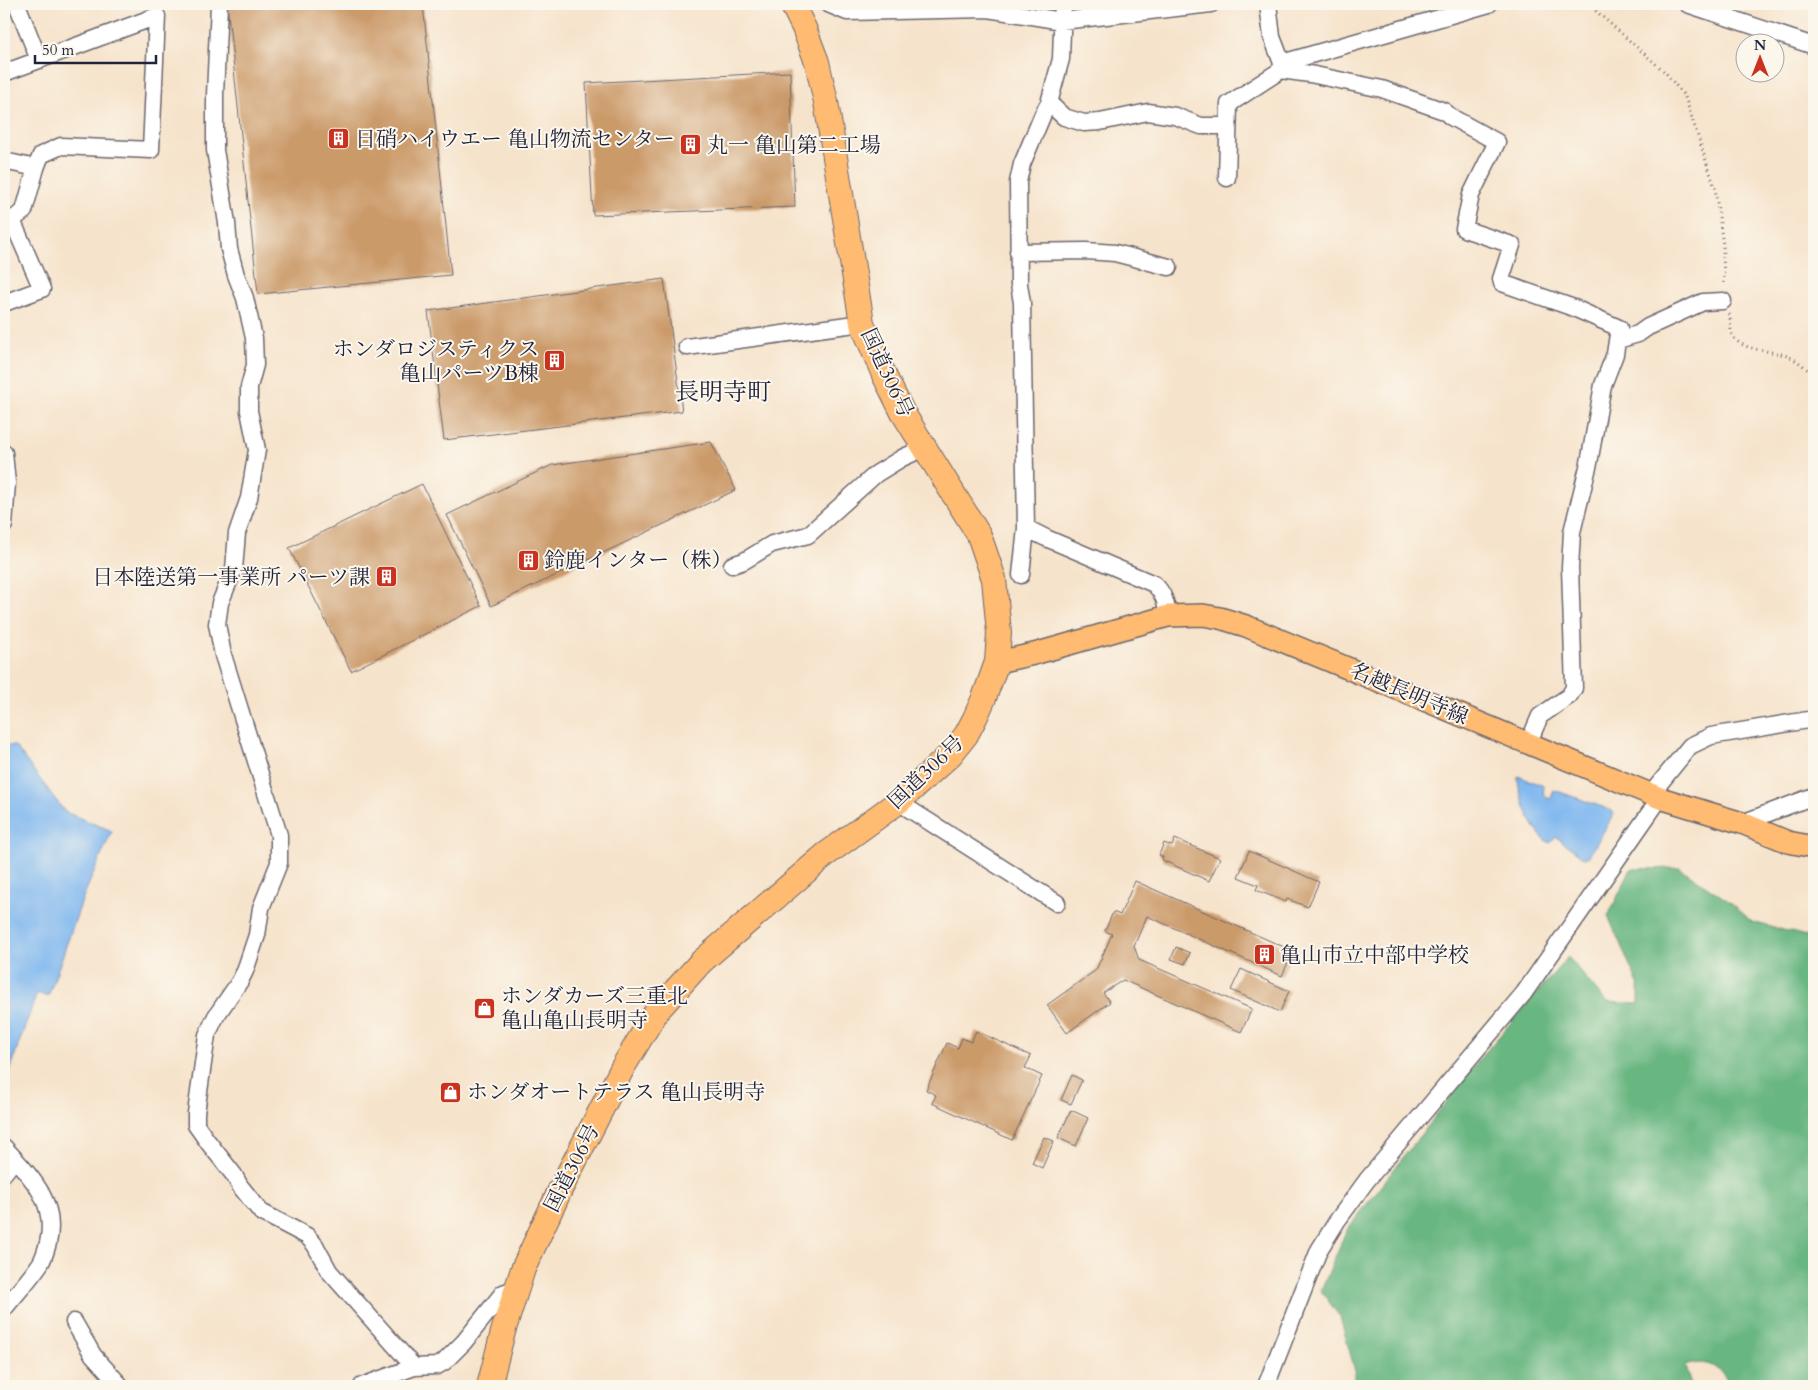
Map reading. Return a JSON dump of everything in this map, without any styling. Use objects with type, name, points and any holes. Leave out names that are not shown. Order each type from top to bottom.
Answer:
[{"type":"highway","name":"国道306号","points":[[489,1386],[503,1332],[523,1269],[567,1177],[623,1068],[656,1012],[701,962],[826,855],[898,802],[951,754],[966,735],[984,698],[997,662],[999,633],[994,579],[979,535],[903,413],[884,375],[862,323],[826,102],[817,62],[804,28],[792,4]]},
{"type":"main road","name":"名越長明寺線","points":[[997,662],[1034,654],[1168,616],[1203,615],[1220,618],[1246,626],[1656,796],[1742,823],[1788,842],[1814,847]]},
{"type":"street","points":[[4,6],[9,4]]},
{"type":"street","points":[[17,4],[39,60]]},
{"type":"street","points":[[219,4],[215,95],[215,150],[227,223],[229,249],[245,298],[254,338],[255,365],[249,387],[249,411],[257,450],[249,498],[237,534],[234,568],[220,603],[217,624],[223,655],[279,835],[279,858],[261,908],[257,935],[242,976],[216,1016],[207,1035],[196,1125],[261,1212],[307,1236],[315,1245],[329,1271],[414,1367]]},
{"type":"street","points":[[828,4],[847,12],[988,9],[1062,21],[1211,4]]},
{"type":"street","points":[[1021,575],[1026,528],[1022,303],[1019,284],[1018,252],[1018,182],[1022,164],[1042,114],[1049,103],[1061,59],[1063,4]]},
{"type":"street","points":[[1268,4],[1272,37],[1281,66]]},
{"type":"street","points":[[1227,178],[1229,104],[1281,66],[1489,4]]},
{"type":"street","points":[[1687,4],[1814,46]]},
{"type":"street","points":[[4,73],[157,16],[151,150],[62,146],[40,155],[24,211],[12,220],[42,289],[4,302]]},
{"type":"street","points":[[1281,66],[1382,89],[1444,111],[1451,117],[1497,142],[1471,195],[1464,229],[1512,245],[1501,279],[1502,283],[1574,308],[1619,328],[1615,354],[1603,385],[1589,463],[1572,532],[1570,568],[1574,688],[1569,696],[1540,716],[1528,744]]},
{"type":"street","points":[[1049,103],[1064,116],[1084,123],[1100,122],[1148,112],[1175,116],[1201,126],[1228,126]]},
{"type":"street","points":[[4,160],[36,168]]},
{"type":"street","points":[[1018,252],[1086,250],[1115,254],[1169,267]]},
{"type":"street","points":[[1618,340],[1638,334],[1648,327],[1702,302],[1724,301]]},
{"type":"street","points":[[687,347],[862,323]]},
{"type":"street","points":[[732,565],[744,561],[772,544],[808,534],[876,474],[902,458],[924,448]]},
{"type":"street","points":[[4,453],[7,483],[4,525]]},
{"type":"street","points":[[1026,528],[1154,584],[1161,590],[1166,600],[1168,616]]},
{"type":"street","points":[[1266,1386],[1319,1250],[1337,1221],[1367,1180],[1524,993],[1690,746],[1711,736],[1814,719]]},
{"type":"street","points":[[1742,823],[1814,796]]},
{"type":"street","points":[[898,802],[1057,903]]},
{"type":"street","points":[[4,1147],[41,1192],[50,1216],[46,1252],[41,1263],[4,1309]]},
{"type":"street","points":[[4,1173],[15,1159]]},
{"type":"street","points":[[362,1386],[414,1367],[437,1366],[444,1362],[464,1342],[503,1293],[517,1288]]},
{"type":"street","points":[[74,1322],[93,1355],[121,1386]]},
{"type":"path","points":[[1588,4],[1666,73],[1685,97],[1710,170],[1718,207],[1723,245],[1724,301],[1730,317],[1732,335],[1738,342],[1750,347],[1786,356],[1804,366],[1814,376]]},
{"type":"green space","points":[[1680,868],[1733,904],[1752,922],[1814,938],[1814,1386],[1732,1386],[1713,1366],[1701,1363],[1686,1366],[1691,1386],[1355,1386],[1355,1371],[1340,1317],[1321,1291],[1346,1231],[1482,1056],[1568,957],[1606,1002],[1639,1004],[1639,986],[1608,916],[1631,869]]},
{"type":"water","points":[[4,745],[15,746],[65,812],[112,831],[84,895],[48,997],[37,993],[4,1085]]},
{"type":"water","points":[[1518,776],[1544,786],[1543,795],[1550,799],[1554,790],[1611,810],[1614,814],[1589,856],[1584,858],[1556,837],[1550,843],[1544,839],[1538,832],[1523,803]]},
{"type":"building","name":"日硝ハイウエー 亀山物流センター","points":[[227,4],[423,4],[451,275],[258,294]]},
{"type":"building","name":"丸一 亀山第二工場","points":[[790,72],[795,207],[593,215],[586,83]]},
{"type":"building","name":"ホンダロジスティクス 亀山パーツB棟","points":[[664,279],[682,411],[444,440],[428,311]]},
{"type":"building","name":"鈴鹿インター（株）","points":[[711,442],[736,490],[491,606],[447,515],[552,465]]},
{"type":"building","name":"日本陸送第一事業所 パーツ課","points":[[422,484],[481,606],[351,671],[289,548]]},
{"type":"building","points":[[1175,839],[1220,858],[1209,881],[1162,860],[1163,857],[1159,855],[1164,843],[1172,846]]},
{"type":"building","points":[[1249,851],[1319,882],[1308,907],[1287,899],[1286,902],[1256,890],[1258,885],[1238,877]]},
{"type":"building","name":"亀山市立中部中学校","points":[[1135,881],[1293,951],[1282,976],[1147,916],[1134,946],[1139,960],[1252,1009],[1241,1032],[1123,980],[1103,993],[1110,1002],[1067,1033],[1047,1005],[1096,970],[1112,934],[1105,931],[1113,912],[1120,915]]},
{"type":"building","points":[[1176,947],[1190,953],[1185,964],[1171,959]]},
{"type":"building","points":[[1241,969],[1289,991],[1280,1012],[1231,990]]},
{"type":"building","points":[[976,1031],[1031,1056],[1025,1068],[1042,1076],[1012,1140],[932,1103],[936,1095],[926,1090],[947,1043],[958,1048],[962,1038],[971,1042]]},
{"type":"building","points":[[1072,1075],[1082,1080],[1071,1104],[1061,1100]]},
{"type":"building","points":[[1071,1110],[1088,1118],[1076,1146],[1058,1138]]},
{"type":"building","points":[[1044,1137],[1054,1141],[1042,1168],[1032,1163]]},
{"type":"place","name":"日硝ハイウエー 亀山物流センター","points":[[339,139]]},
{"type":"place","name":"丸一 亀山第二工場","points":[[691,145]]},
{"type":"place","name":"ホンダロジスティクス 亀山パーツB棟","points":[[555,361]]},
{"type":"place","name":"鈴鹿インター（株）","points":[[528,560]]},
{"type":"place","name":"日本陸送第一事業所 パーツ課","points":[[386,577]]},
{"type":"place","name":"亀山市立中部中学校","points":[[1264,955]]},
{"type":"place","name":"ホンダカーズ三重北 亀山亀山長明寺","points":[[485,1008]]},
{"type":"place","name":"ホンダオートテラス 亀山長明寺","points":[[451,1092]]},
{"type":"district","name":"長明寺町","points":[[723,392]]}]
